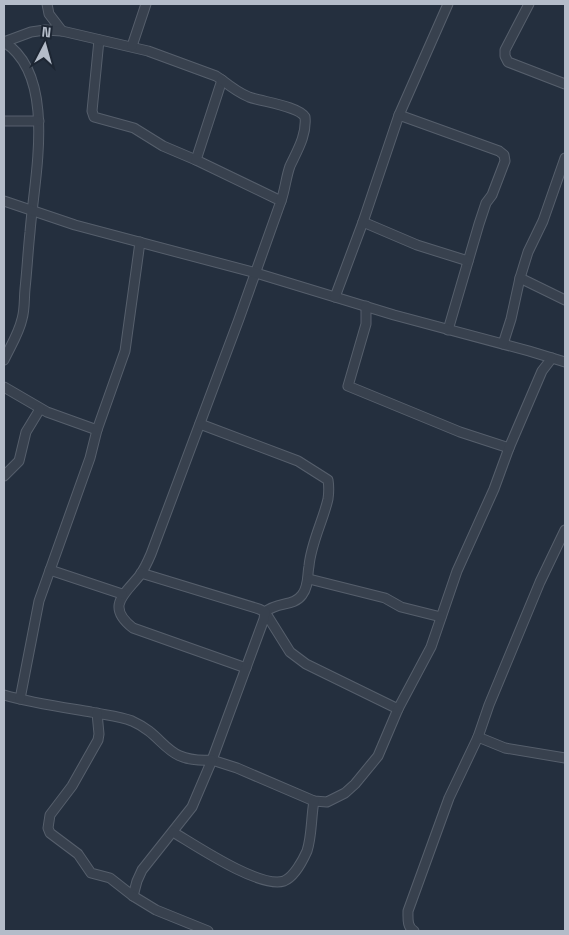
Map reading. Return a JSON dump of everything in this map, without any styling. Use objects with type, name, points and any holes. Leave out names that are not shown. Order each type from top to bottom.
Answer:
[{"type":"street","points":[[48,4],[49,14],[62,31]]},
{"type":"street","points":[[132,46],[146,4]]},
{"type":"street","points":[[335,297],[363,222],[398,115],[448,4]]},
{"type":"street","points":[[529,4],[505,50],[505,56],[508,62],[565,84]]},
{"type":"street","points":[[4,360],[23,318],[38,158],[39,121],[37,101],[27,68],[20,56],[4,42],[31,32],[45,30],[62,31],[132,46],[148,50],[222,80],[248,97],[298,111],[305,117],[299,148],[290,167],[256,273],[151,554],[142,573],[122,594],[119,603],[120,611],[126,622],[133,628],[246,668]]},
{"type":"street","points":[[99,40],[92,111],[94,117],[134,128],[163,146],[280,201]]},
{"type":"street","points":[[196,160],[222,80]]},
{"type":"street","points":[[398,115],[499,150],[504,155],[505,161],[492,195],[486,202],[448,330]]},
{"type":"street","points":[[4,121],[39,121]]},
{"type":"street","points":[[503,344],[528,252],[543,221],[565,158]]},
{"type":"street","points":[[4,201],[140,242],[256,273],[394,316],[565,362]]},
{"type":"street","points":[[363,222],[417,245],[468,261]]},
{"type":"street","points":[[20,699],[34,620],[125,351],[140,242]]},
{"type":"street","points":[[520,278],[565,300]]},
{"type":"street","points":[[366,306],[366,324],[348,386],[460,432],[509,448]]},
{"type":"street","points":[[4,695],[125,719],[139,724],[176,755],[188,760],[212,760],[237,768],[314,801],[326,802],[345,793],[378,756],[398,709],[431,647],[457,571],[494,489],[509,448],[542,371],[552,358]]},
{"type":"street","points":[[4,387],[40,409],[97,430]]},
{"type":"street","points":[[4,476],[19,461],[26,432],[40,409]]},
{"type":"street","points":[[134,896],[139,875],[192,807],[212,760],[265,612],[274,606],[295,602],[303,594],[309,579],[309,564],[328,498],[328,480],[298,461],[200,424]]},
{"type":"street","points":[[414,931],[410,929],[408,911],[449,798],[478,737],[489,705],[540,582],[562,543],[565,530]]},
{"type":"street","points":[[50,570],[122,594]]},
{"type":"street","points":[[142,573],[265,612],[290,652],[297,658],[398,709]]},
{"type":"street","points":[[309,579],[385,598],[402,607],[440,618]]},
{"type":"street","points":[[97,713],[100,734],[98,740],[72,786],[50,815],[48,828],[50,833],[78,854],[91,873],[110,878],[156,910],[208,931]]},
{"type":"street","points":[[478,737],[505,748],[565,758]]},
{"type":"street","points":[[173,832],[233,867],[267,880],[285,880],[291,876],[307,850],[314,801]]}]
